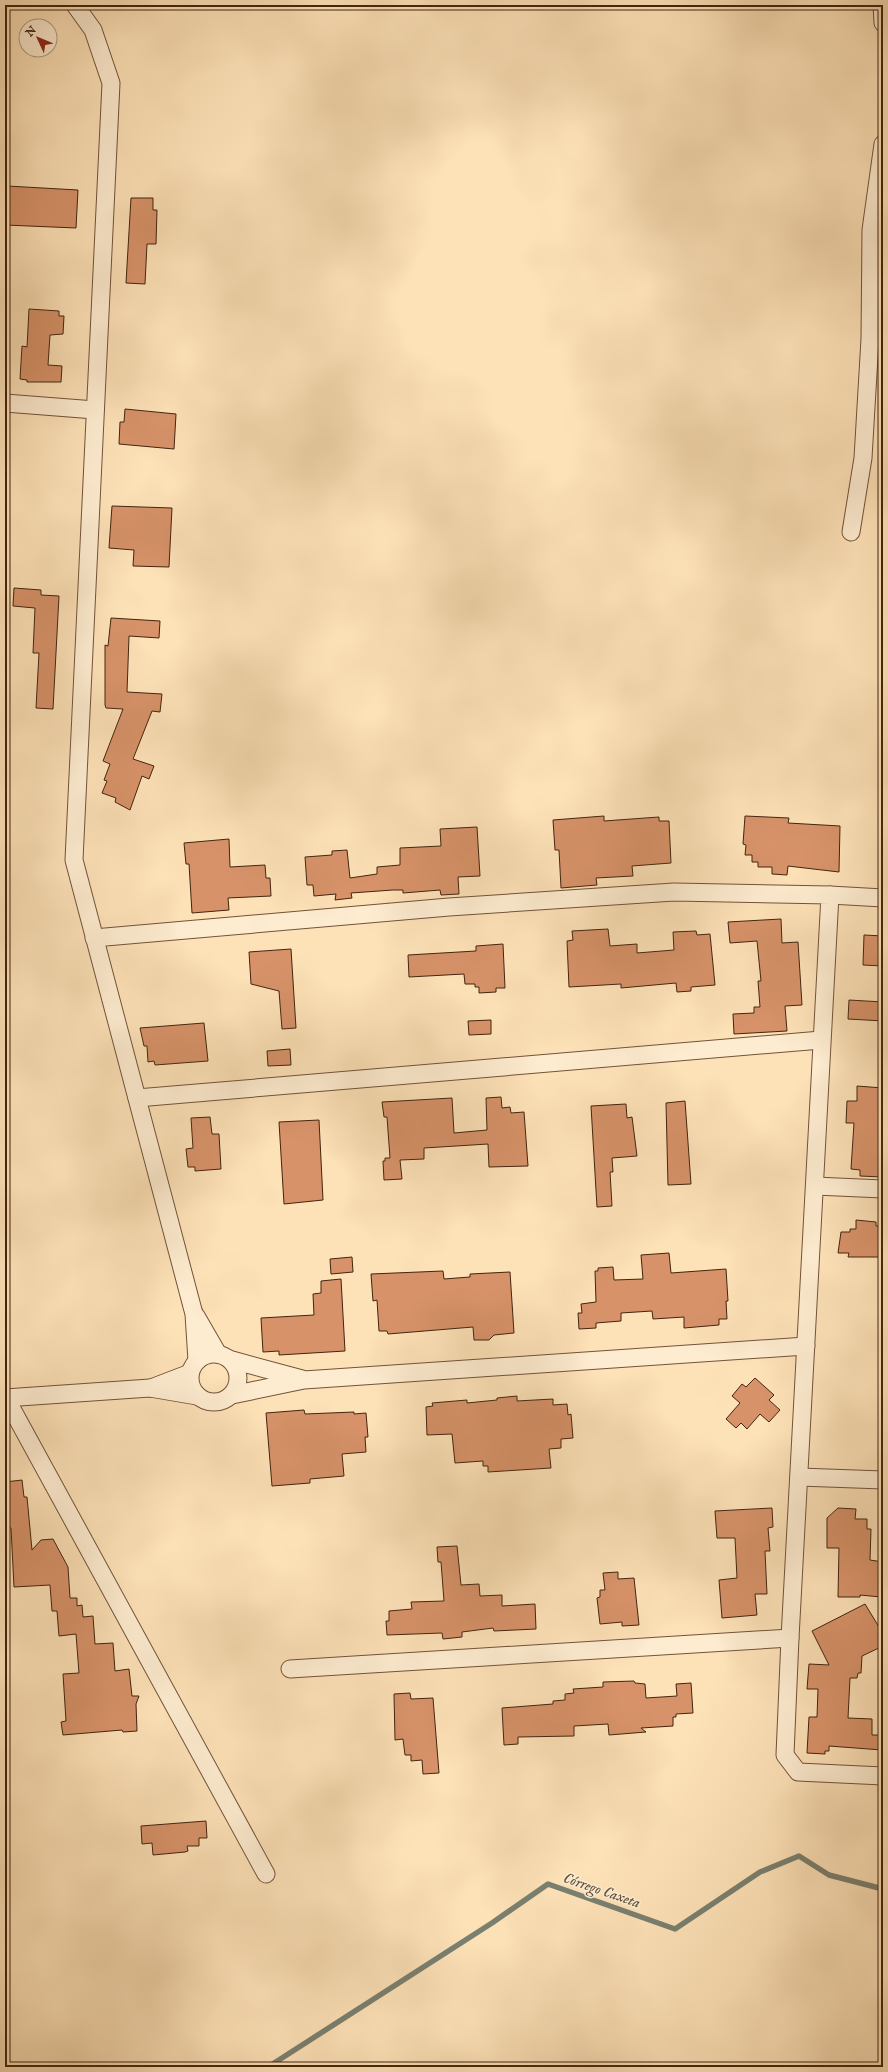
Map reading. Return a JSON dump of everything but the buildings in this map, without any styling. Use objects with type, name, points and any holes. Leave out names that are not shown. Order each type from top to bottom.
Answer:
[{"type":"street","points":[[75,5],[93,30],[111,83],[74,860],[194,1314],[193,1367],[190,1383],[197,1396]]},
{"type":"street","points":[[882,5],[883,23]]},
{"type":"street","points":[[851,532],[863,458],[870,339],[871,230],[883,144]]},
{"type":"street","points":[[5,403],[95,410]]},
{"type":"street","points":[[94,938],[448,907],[674,892],[830,895],[883,898]]},
{"type":"street","points":[[830,895],[821,1040],[815,1186],[785,1755],[798,1772],[883,1776]]},
{"type":"street","points":[[137,1098],[821,1040]]},
{"type":"street","points":[[815,1186],[883,1190]]},
{"type":"street","points":[[194,1314],[239,1377],[238,1385],[232,1395]]},
{"type":"street","points":[[266,1874],[5,1398],[150,1388],[197,1396],[215,1402],[232,1395],[304,1380],[806,1346]]},
{"type":"street","points":[[150,1388],[193,1367],[204,1356],[225,1357],[304,1380]]},
{"type":"street","points":[[799,1476],[883,1480]]},
{"type":"street","points":[[290,1669],[790,1638]]},
{"type":"waterway","name":"Córrego Caxeta","points":[[268,2067],[492,1923],[548,1884],[675,1929],[760,1872],[799,1856],[829,1875],[883,1889]]}]
